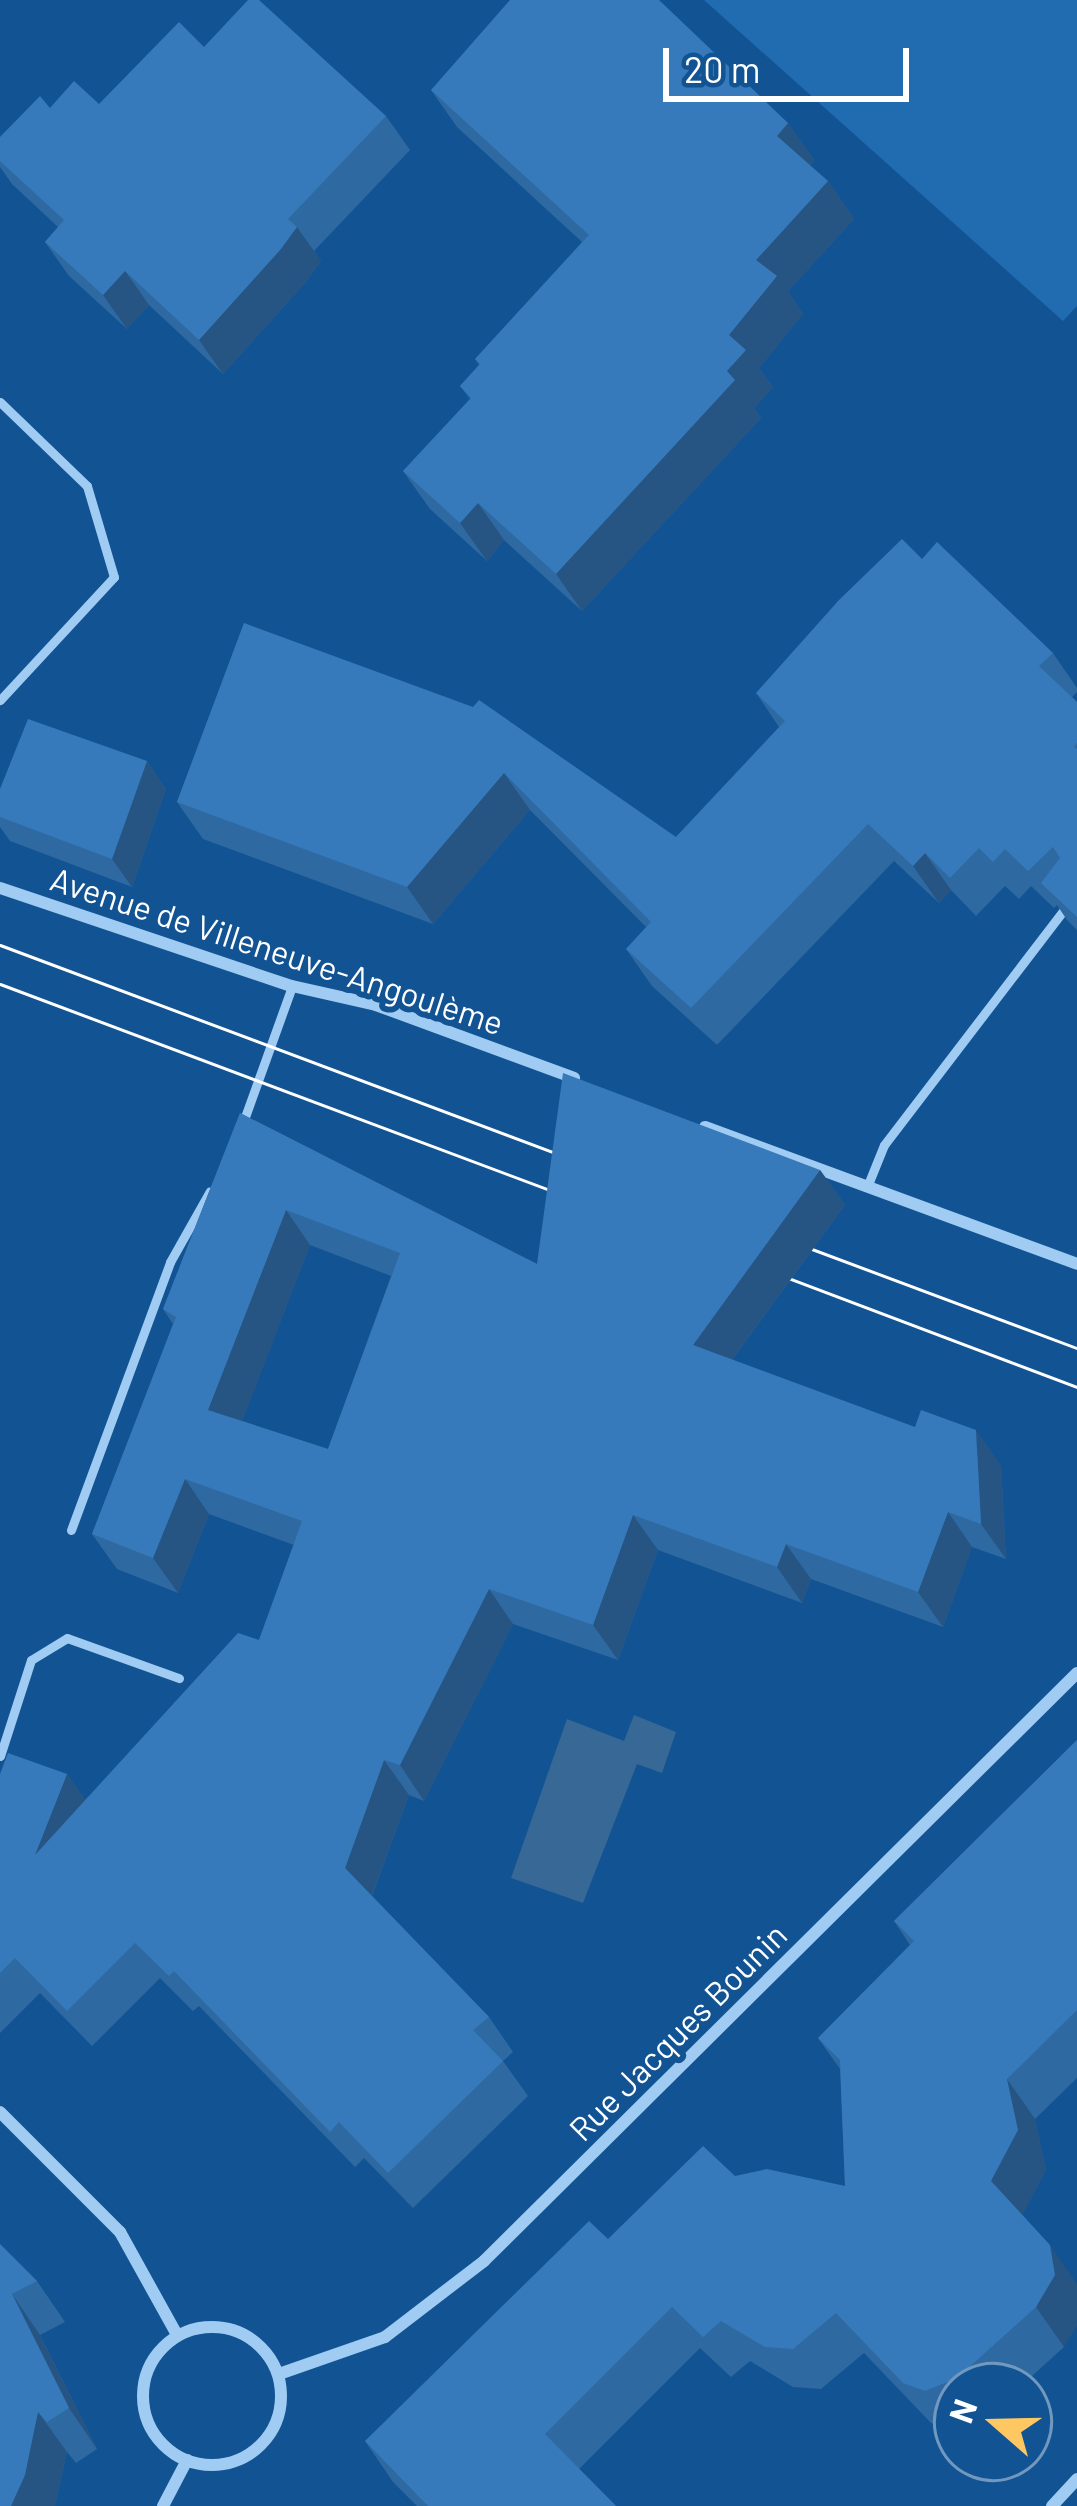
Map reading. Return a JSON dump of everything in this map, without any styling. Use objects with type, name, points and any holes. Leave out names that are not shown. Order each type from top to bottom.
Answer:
[{"type":"street","name":"Avenue de Villeneuve-Angoulème","points":[[0,888],[292,986],[376,1005],[599,1088]]},
{"type":"street","points":[[688,1121],[1077,1264]]},
{"type":"street","name":"Rue Jacques Bounin","points":[[279,2374],[385,2337],[484,2261],[1077,1673]]},
{"type":"street","points":[[0,2112],[120,2232],[177,2335]]},
{"type":"street","points":[[207,2326],[237,2330],[263,2348],[279,2374],[281,2406],[271,2435],[218,2466],[187,2461],[162,2444],[146,2417],[144,2386],[155,2357],[177,2335],[207,2326]]},
{"type":"street","points":[[163,2506],[187,2461]]},
{"type":"street","points":[[1052,2506],[1077,2479]]},
{"type":"lane","points":[[0,402],[87,486],[114,577],[0,700]]},
{"type":"lane","points":[[867,1187],[884,1144],[1077,893]]},
{"type":"lane","points":[[237,1135],[292,986]]},
{"type":"lane","points":[[71,1530],[170,1262],[220,1171]]},
{"type":"lane","points":[[0,1756],[31,1660],[67,1638],[179,1678]]},
{"type":"shaded area","points":[[704,0],[1077,0],[1077,306],[1063,321]]},
{"type":"shaded area","points":[[634,1715],[676,1732],[662,1773],[637,1764],[583,1903],[511,1878],[567,1719],[624,1741]]},
{"type":"building","points":[[248,0],[259,0],[386,116],[288,219],[297,227],[281,249],[199,340],[125,271],[103,295],[45,242],[64,220],[0,161],[0,137],[40,96],[50,108],[74,81],[99,104],[179,22],[204,47]]},
{"type":"building","points":[[510,0],[659,0],[788,123],[777,136],[828,181],[756,260],[777,276],[729,335],[746,350],[727,371],[735,380],[556,574],[478,503],[460,523],[403,471],[471,398],[460,386],[480,364],[475,359],[589,235],[431,90]]},
{"type":"building","points":[[902,539],[922,559],[937,542],[1053,653],[1039,666],[1077,702],[1077,917],[1041,883],[1060,858],[1053,847],[1028,871],[1005,849],[993,862],[979,848],[950,878],[925,853],[913,866],[868,824],[691,1008],[626,949],[651,922],[504,773],[407,887],[177,802],[244,623],[473,707],[479,700],[676,837],[785,721],[756,693],[839,600]]},
{"type":"building","points":[[28,719],[147,761],[112,859],[0,817],[0,789]]},
{"type":"building","points":[[563,1073],[820,1170],[693,1345],[915,1427],[921,1410],[976,1430],[981,1524],[948,1512],[918,1592],[786,1544],[777,1567],[633,1515],[593,1625],[489,1589],[400,1765],[384,1760],[345,1868],[489,2017],[473,2030],[503,2061],[388,2173],[339,2122],[330,2132],[174,1971],[169,1976],[135,1943],[67,2011],[15,1958],[0,1973],[0,1774],[8,1753],[67,1774],[35,1855],[238,1633],[259,1640],[302,1521],[185,1479],[153,1558],[92,1534],[176,1317],[163,1309],[240,1113],[537,1264]],"holes":[[[286,1210],[400,1253],[328,1449],[208,1410]]]},
{"type":"building","points":[[1077,1740],[1077,2010],[1007,2079],[1018,2130],[991,2181],[1050,2245],[1055,2275],[1036,2307],[975,2362],[933,2362],[933,2388],[925,2391],[903,2383],[836,2313],[793,2349],[765,2347],[721,2321],[703,2337],[672,2307],[545,2434],[616,2506],[428,2506],[365,2441],[589,2221],[608,2239],[703,2146],[735,2176],[767,2169],[845,2186],[840,2060],[818,2038],[914,1941],[894,1921]]},
{"type":"building","points":[[0,2244],[37,2281],[12,2294],[69,2408],[47,2422],[38,2412],[25,2475],[11,2506],[0,2506]]},
{"type":"tram line","points":[[0,945],[582,1163]]},
{"type":"tram line","points":[[0,984],[579,1201]]},
{"type":"tram line","points":[[785,1239],[1077,1348]]},
{"type":"tram line","points":[[759,1267],[1077,1387]]}]
